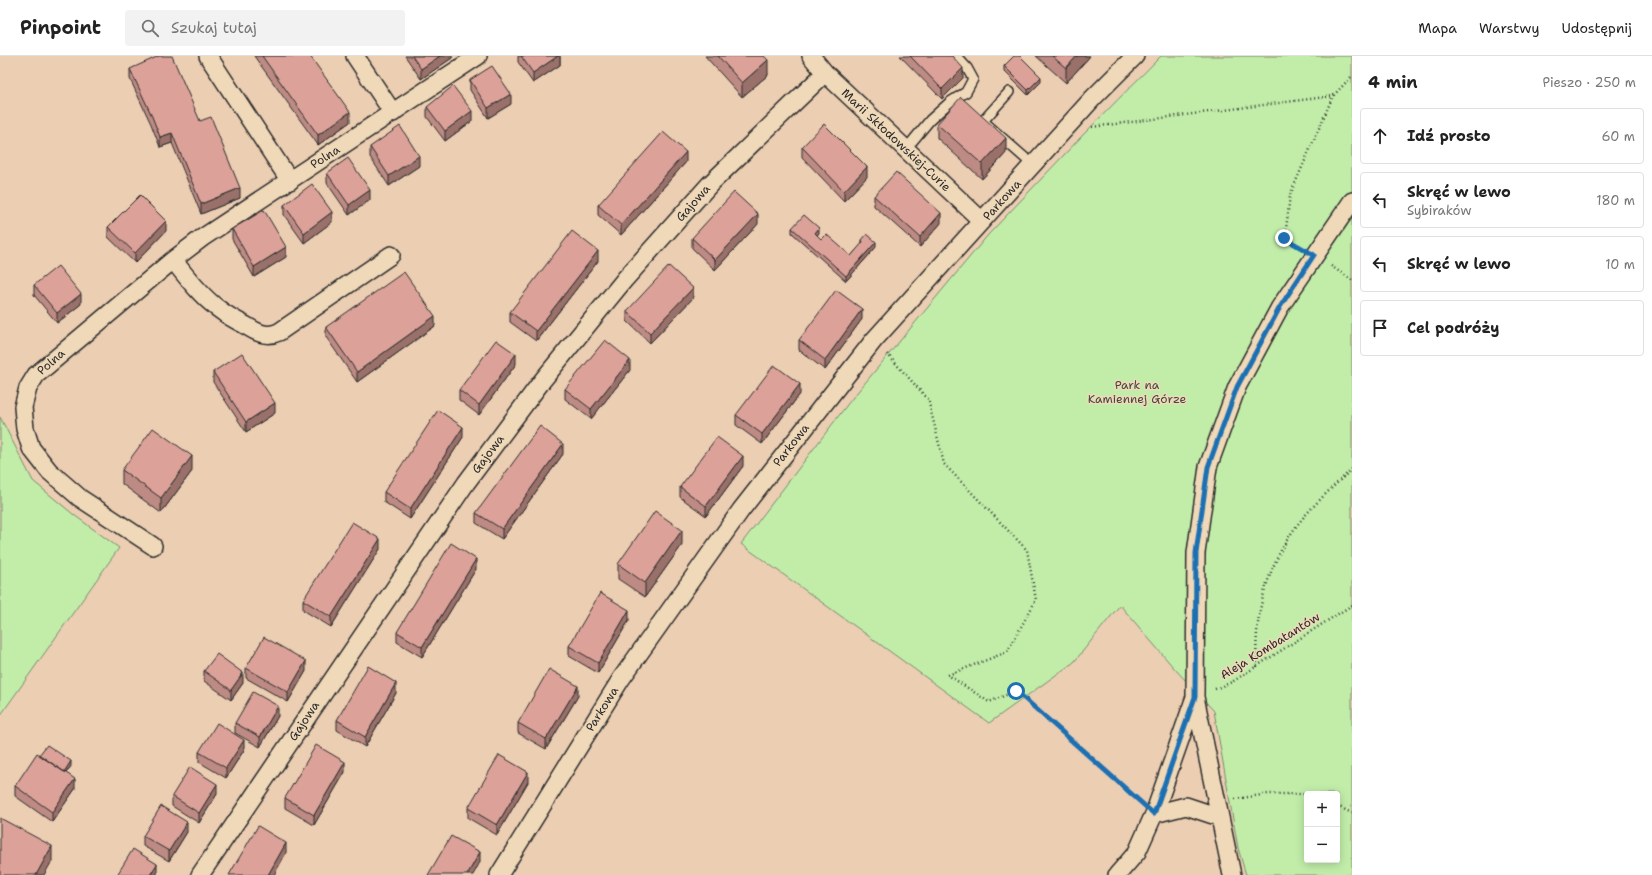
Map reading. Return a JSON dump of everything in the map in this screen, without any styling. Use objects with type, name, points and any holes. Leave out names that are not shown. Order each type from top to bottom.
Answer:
[{"type":"street","points":[[208,56],[290,181]]},
{"type":"street","points":[[354,56],[393,114]]},
{"type":"street","name":"Polna","points":[[153,546],[80,498],[49,471],[31,448],[25,429],[23,407],[28,388],[36,375],[173,260],[202,238],[393,114],[478,56]]},
{"type":"street","name":"Marii Skłodowskiej-Curie","points":[[811,56],[825,73],[982,221]]},
{"type":"street","name":"Parkowa","points":[[499,875],[621,679],[741,510],[874,340],[1093,98],[1135,56]]},
{"type":"street","name":"Gajowa","points":[[200,875],[466,483],[542,381],[625,279],[710,184],[825,73]]},
{"type":"street","points":[[1232,875],[1195,697],[1196,553],[1208,467],[1237,387],[1280,307],[1352,201]]},
{"type":"street","points":[[173,260],[196,288],[216,308],[256,332],[266,335],[279,332],[391,254]]},
{"type":"street","points":[[1117,875],[1138,852],[1154,814],[1195,697]]},
{"type":"street","points":[[1154,814],[1186,806],[1218,809]]},
{"type":"lane","points":[[906,149],[930,120],[950,102],[966,92],[973,79],[967,68],[956,56]]},
{"type":"lane","points":[[1009,92],[983,121],[1033,165]]},
{"type":"path","points":[[1352,76],[1333,96],[1290,195],[1284,238],[1314,255],[1352,280]]},
{"type":"path","points":[[1090,128],[1333,96]]},
{"type":"path","points":[[874,340],[928,399],[944,464],[1026,550],[1036,600],[1007,652],[948,675],[989,702],[1016,691],[1154,814]]},
{"type":"path","points":[[1256,667],[1255,645],[1261,599],[1275,560],[1298,524],[1352,469]]},
{"type":"path","name":"Aleja Kombatantów","points":[[1195,697],[1232,682],[1352,605]]},
{"type":"path","points":[[1218,809],[1268,794],[1304,794]]},
{"type":"path","points":[[1340,807],[1352,813]]},
{"type":"green space","name":"Park na Kamiennej Górze","points":[[1161,56],[1352,56],[1352,875],[1246,875],[1238,848],[1214,711],[1174,668],[1120,605],[1074,662],[989,723],[741,544],[850,401],[988,235],[1082,136]]},
{"type":"green space","points":[[0,417],[33,481],[74,515],[119,548],[0,716]]},
{"type":"building","points":[[159,56],[172,56],[200,121],[211,117],[240,188],[201,204],[172,133],[160,137],[130,69]]},
{"type":"building","points":[[262,56],[310,56],[350,112],[318,135]]},
{"type":"building","points":[[412,56],[440,56],[421,69]]},
{"type":"building","points":[[521,56],[558,56],[533,73]]},
{"type":"building","points":[[718,56],[764,56],[768,60],[742,83]]},
{"type":"building","points":[[910,56],[952,56],[963,68],[942,89]]},
{"type":"building","points":[[1014,56],[1020,56],[1041,77],[1028,90],[1004,66]]},
{"type":"building","points":[[1052,56],[1077,56],[1066,68]]},
{"type":"building","points":[[492,66],[511,94],[488,108],[470,80]]},
{"type":"building","points":[[453,86],[472,111],[445,131],[427,107]]},
{"type":"building","points":[[961,97],[1006,138],[982,164],[937,124]]},
{"type":"building","points":[[824,124],[867,167],[844,191],[802,147]]},
{"type":"building","points":[[400,126],[419,156],[389,176],[370,147]]},
{"type":"building","points":[[663,132],[686,152],[621,225],[598,205]]},
{"type":"building","points":[[348,158],[370,190],[349,205],[327,173]]},
{"type":"building","points":[[896,172],[941,213],[920,237],[874,196]]},
{"type":"building","points":[[312,184],[332,212],[304,233],[284,205]]},
{"type":"building","points":[[734,192],[758,214],[715,260],[692,238]]},
{"type":"building","points":[[140,195],[166,221],[135,253],[108,227]]},
{"type":"building","points":[[264,210],[286,247],[254,267],[232,229]]},
{"type":"building","points":[[804,215],[819,228],[815,233],[821,239],[826,234],[851,256],[863,242],[862,240],[867,234],[876,242],[846,276],[792,228]]},
{"type":"building","points":[[572,231],[598,251],[536,331],[510,312]]},
{"type":"building","points":[[58,266],[81,294],[57,313],[34,285]]},
{"type":"building","points":[[669,266],[693,288],[650,333],[627,311]]},
{"type":"building","points":[[404,272],[435,316],[357,372],[326,327]]},
{"type":"building","points":[[836,290],[862,309],[825,360],[799,340]]},
{"type":"building","points":[[496,340],[516,354],[479,405],[459,390]]},
{"type":"building","points":[[605,340],[630,360],[591,409],[565,389]]},
{"type":"building","points":[[242,353],[275,403],[246,422],[213,372]]},
{"type":"building","points":[[774,365],[800,384],[762,434],[736,415]]},
{"type":"building","points":[[438,410],[463,427],[410,509],[384,492]]},
{"type":"building","points":[[540,426],[563,444],[502,529],[476,513]]},
{"type":"building","points":[[153,428],[192,456],[161,498],[122,470]]},
{"type":"building","points":[[717,437],[743,456],[706,506],[680,487]]},
{"type":"building","points":[[655,511],[682,530],[645,583],[618,564]]},
{"type":"building","points":[[352,522],[380,539],[331,617],[303,600]]},
{"type":"building","points":[[451,543],[476,559],[422,647],[397,632]]},
{"type":"building","points":[[600,593],[629,610],[598,663],[569,646]]},
{"type":"building","points":[[264,637],[306,661],[288,692],[246,668]]},
{"type":"building","points":[[217,654],[243,673],[231,690],[204,671]]},
{"type":"building","points":[[368,666],[396,683],[365,737],[337,720]]},
{"type":"building","points":[[549,669],[578,686],[546,739],[518,723]]},
{"type":"building","points":[[253,692],[278,706],[260,737],[235,723]]},
{"type":"building","points":[[217,723],[244,740],[226,768],[199,752]]},
{"type":"building","points":[[47,745],[71,761],[64,772],[39,755]]},
{"type":"building","points":[[316,745],[345,762],[314,815],[285,798]]},
{"type":"building","points":[[37,753],[75,779],[52,812],[15,786]]},
{"type":"building","points":[[499,755],[528,772],[497,825],[468,808]]},
{"type":"building","points":[[190,767],[217,784],[199,813],[172,796]]},
{"type":"building","points":[[161,806],[187,822],[169,851],[143,836]]},
{"type":"building","points":[[0,818],[52,846],[36,875],[0,875]]},
{"type":"building","points":[[258,826],[286,843],[268,875],[229,875]]},
{"type":"building","points":[[451,836],[480,852],[467,875],[428,875]]},
{"type":"building","points":[[133,849],[157,864],[150,875],[117,875]]},
{"type":"route","points":[[1016,691],[1154,814],[1195,697],[1196,553],[1208,467],[1237,387],[1280,307],[1314,255],[1284,238]]}]
